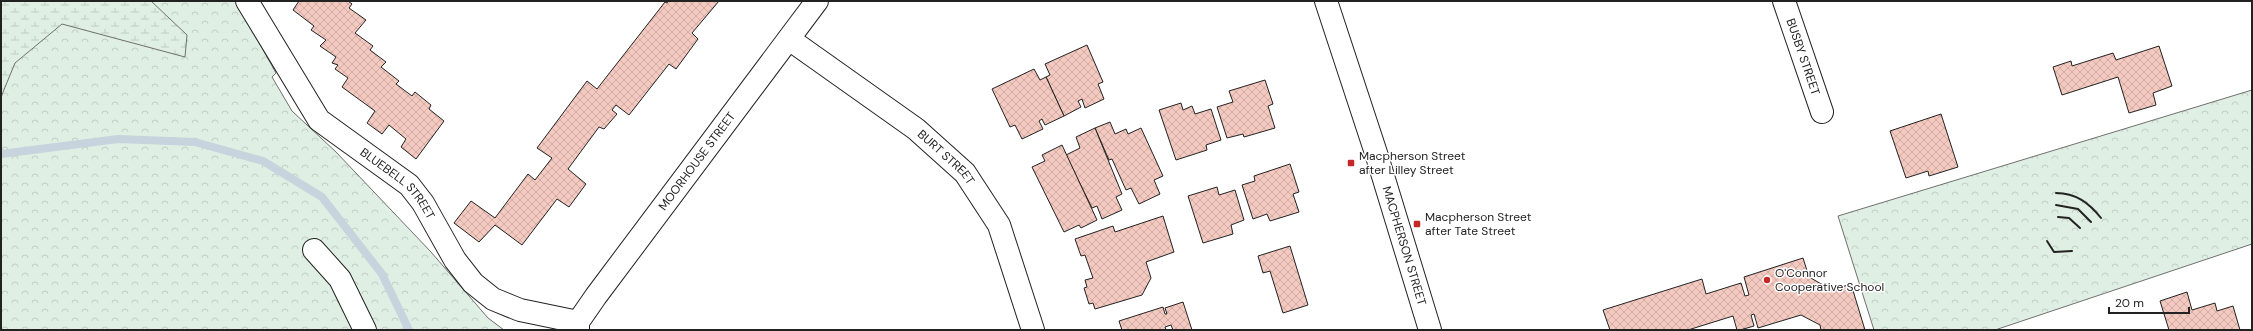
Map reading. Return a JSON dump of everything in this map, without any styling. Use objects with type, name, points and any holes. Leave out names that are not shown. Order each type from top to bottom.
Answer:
[{"type":"street","name":"BLUEBELL STREET","points":[[247,1],[319,120],[409,185],[422,203],[455,260],[473,283],[493,298],[520,310],[578,326]]},
{"type":"street","name":"MOORHOUSE STREET","points":[[578,326],[596,296],[817,1]]},
{"type":"street","name":"MACPHERSON STREET","points":[[1326,1],[1376,153],[1430,330]]},
{"type":"street","name":"BUSBY STREET","points":[[1784,1],[1822,112]]},
{"type":"street","name":"BURT STREET","points":[[789,39],[916,129],[965,173],[1000,224],[1033,330]]},
{"type":"street","points":[[314,250],[340,279],[365,330]]},
{"type":"green space","points":[[1,1],[236,1],[276,73],[272,77],[292,111],[336,152],[431,252],[488,318],[504,330],[1,330]]},
{"type":"green space","points":[[1,1],[151,1],[187,35],[185,57],[62,24],[15,63],[1,97]]},
{"type":"green space","points":[[2252,90],[2252,244],[1995,330],[1874,330],[1838,216]]},
{"type":"building","points":[[299,1],[348,1],[352,4],[349,8],[366,20],[355,33],[373,46],[370,50],[386,62],[381,67],[399,81],[396,84],[412,96],[415,92],[431,105],[429,109],[444,121],[416,159],[401,147],[406,139],[389,125],[382,134],[367,123],[375,111],[342,87],[348,78],[335,69],[338,65],[332,63],[336,57],[320,46],[326,40],[311,30],[314,26],[293,10]]},
{"type":"building","points":[[668,1],[719,1],[692,33],[698,39],[676,69],[669,64],[629,115],[616,105],[612,110],[617,114],[604,129],[599,127],[568,169],[586,184],[569,207],[557,199],[522,245],[495,225],[479,242],[454,223],[471,201],[495,218],[528,174],[535,180],[552,158],[537,148],[587,81],[597,89],[665,2],[667,3]]},
{"type":"building","points":[[1087,45],[1103,82],[1098,84],[1104,99],[1085,108],[1082,99],[1078,101],[1081,107],[1064,116],[1046,77],[1050,75],[1045,64]]},
{"type":"building","points":[[2159,46],[2172,86],[2153,93],[2156,105],[2129,113],[2118,77],[2062,95],[2053,67],[2071,61],[2072,66],[2113,53],[2116,60]]},
{"type":"building","points":[[1034,69],[1040,80],[1046,77],[1064,116],[1045,125],[1042,119],[1039,121],[1043,129],[1022,139],[1015,125],[1010,127],[992,89]]},
{"type":"building","points":[[1265,80],[1273,104],[1268,106],[1275,128],[1244,137],[1243,134],[1227,138],[1217,107],[1233,102],[1229,91]]},
{"type":"building","points":[[1181,103],[1183,110],[1192,106],[1195,114],[1211,109],[1221,140],[1206,145],[1207,150],[1176,160],[1159,110]]},
{"type":"building","points":[[1941,114],[1958,167],[1929,176],[1928,171],[1906,178],[1890,131]]},
{"type":"building","points":[[1110,122],[1115,134],[1126,129],[1128,134],[1141,128],[1163,176],[1154,180],[1160,194],[1139,204],[1131,188],[1126,190],[1112,159],[1109,160],[1095,128]]},
{"type":"building","points":[[1095,128],[1122,194],[1116,197],[1122,210],[1102,219],[1097,206],[1092,208],[1066,155],[1080,148],[1076,137]]},
{"type":"building","points":[[1062,145],[1097,220],[1081,228],[1079,225],[1064,232],[1032,167],[1045,161],[1042,155]]},
{"type":"building","points":[[1290,164],[1299,192],[1293,194],[1299,212],[1270,221],[1267,214],[1253,219],[1242,185],[1255,181],[1254,176]]},
{"type":"building","points":[[1217,187],[1219,195],[1235,190],[1244,220],[1231,225],[1233,234],[1203,243],[1188,196]]},
{"type":"building","points":[[1163,216],[1174,252],[1146,262],[1151,278],[1142,295],[1095,309],[1093,303],[1089,304],[1084,288],[1087,287],[1085,280],[1093,278],[1085,255],[1081,256],[1075,239],[1113,226],[1115,232]]},
{"type":"building","points":[[1290,246],[1308,305],[1283,313],[1270,271],[1263,273],[1258,256]]},
{"type":"building","points":[[1803,258],[1809,277],[1832,290],[1851,284],[1865,330],[1821,330],[1820,325],[1801,315],[1758,328],[1754,314],[1751,315],[1754,326],[1740,330],[1737,330],[1733,316],[1688,330],[1610,330],[1603,310],[1702,279],[1706,294],[1741,283],[1745,296],[1749,295],[1744,277]]},
{"type":"building","points":[[2187,292],[2192,310],[2215,303],[2217,311],[2233,306],[2240,330],[2169,330],[2160,301]]},
{"type":"building","points":[[1183,302],[1192,330],[1173,330],[1171,325],[1165,327],[1166,330],[1122,330],[1119,321],[1163,307],[1165,314],[1167,314],[1165,308]]},
{"type":"waterway","points":[[1,154],[118,139],[195,142],[263,161],[322,197],[382,274],[409,330]]},
{"type":"wall","points":[[2056,193],[2063,193],[2082,200],[2087,203],[2101,218]]},
{"type":"wall","points":[[2056,205],[2078,209],[2091,222]]},
{"type":"wall","points":[[2058,217],[2069,218],[2080,228]]},
{"type":"wall","points":[[2047,241],[2054,252],[2072,251]]},
{"type":"place","name":"Macpherson Street after Lilley Street","points":[[1351,163]]},
{"type":"place","name":"Macpherson Street after Tate Street","points":[[1417,224]]},
{"type":"place","name":"O'Connor Cooperative School","points":[[1767,280]]}]
